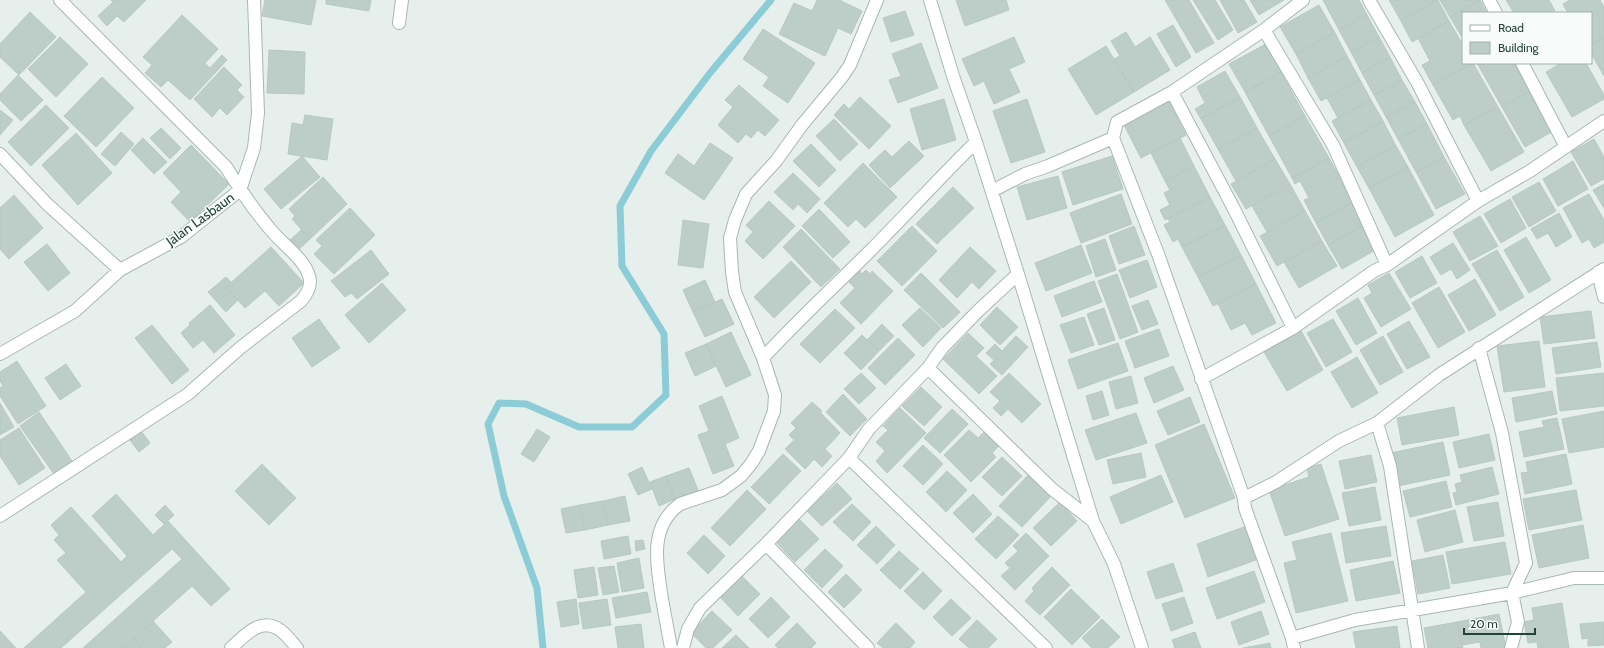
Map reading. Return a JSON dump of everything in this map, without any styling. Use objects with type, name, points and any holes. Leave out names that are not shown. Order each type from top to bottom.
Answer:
[{"type":"street","points":[[0,516],[188,394],[240,348],[301,301],[308,293],[310,283],[308,273],[299,260],[271,230],[240,190],[226,167],[60,0]]},
{"type":"street","name":"Jalan Lasbaun","points":[[0,354],[75,311],[120,270],[181,237],[240,190],[254,148],[258,114],[254,0]]},
{"type":"street","points":[[399,24],[402,0]]},
{"type":"street","points":[[671,648],[656,562],[660,530],[665,519],[674,508],[680,504],[722,490],[740,476],[751,464],[759,451],[774,411],[775,396],[764,358],[735,292],[730,238],[735,220],[746,194],[776,161],[802,125],[842,77],[850,65],[878,0]]},
{"type":"street","points":[[930,0],[953,76],[976,142],[1018,274],[1093,521],[1114,564],[1142,648]]},
{"type":"street","points":[[1303,0],[1264,30],[1172,92],[1117,122],[1113,138],[1158,254],[1244,498],[1245,508],[1293,643],[1354,620],[1512,593],[1574,578],[1604,578]]},
{"type":"street","points":[[1369,0],[1417,82],[1478,201]]},
{"type":"street","points":[[1489,0],[1495,12]]},
{"type":"street","points":[[1264,30],[1333,145],[1387,264]]},
{"type":"street","points":[[1523,64],[1566,148]]},
{"type":"street","points":[[1172,92],[1234,209],[1293,328]]},
{"type":"street","points":[[1201,378],[1293,328],[1478,201],[1530,171],[1604,121]]},
{"type":"street","points":[[992,191],[1025,174],[1048,166],[1113,138]]},
{"type":"street","points":[[764,358],[802,316],[872,249],[940,177],[976,142]]},
{"type":"street","points":[[0,154],[47,204],[120,270]]},
{"type":"street","points":[[1244,498],[1276,482],[1339,442],[1377,423],[1439,375],[1601,271],[1604,297]]},
{"type":"street","points":[[684,647],[688,629],[700,608],[766,544],[849,458],[869,429],[928,368],[942,348],[978,311],[1018,274]]},
{"type":"street","points":[[1479,348],[1502,433],[1526,563],[1512,593],[1518,622],[1511,648]]},
{"type":"street","points":[[928,368],[1052,489],[1093,521]]},
{"type":"street","points":[[1377,423],[1390,466],[1418,648]]},
{"type":"street","points":[[849,458],[1046,648]]},
{"type":"street","points":[[766,544],[868,648]]},
{"type":"street","points":[[231,648],[251,630],[265,625],[272,626],[280,630],[297,648]]},
{"type":"building","points":[[111,0],[146,0],[124,22],[117,16],[107,26],[98,16],[113,2]]},
{"type":"building","points":[[265,0],[316,0],[311,25],[262,16]]},
{"type":"building","points":[[326,0],[371,0],[369,11],[326,4]]},
{"type":"building","points":[[817,0],[839,0],[862,11],[851,34],[838,28],[825,56],[779,34],[794,3],[812,11]]},
{"type":"building","points":[[956,0],[1006,0],[1009,10],[965,26]]},
{"type":"building","points":[[1165,0],[1189,0],[1214,43],[1196,53]]},
{"type":"building","points":[[1193,0],[1215,0],[1233,30],[1218,40]]},
{"type":"building","points":[[1220,0],[1244,0],[1257,22],[1238,33]]},
{"type":"building","points":[[1250,0],[1284,0],[1259,15]]},
{"type":"building","points":[[1323,0],[1359,0],[1367,15],[1339,30]]},
{"type":"building","points":[[1389,0],[1438,0],[1401,21]]},
{"type":"building","points":[[1438,0],[1449,21],[1412,42],[1401,21]]},
{"type":"building","points":[[1440,0],[1480,0],[1450,17]]},
{"type":"building","points":[[1480,0],[1486,12],[1462,12],[1462,37],[1450,17]]},
{"type":"building","points":[[1506,0],[1549,0],[1555,11],[1554,12],[1513,12]]},
{"type":"building","points":[[1570,0],[1600,0],[1604,7],[1604,37],[1592,44],[1592,12],[1567,12],[1563,4]]},
{"type":"building","points":[[1319,5],[1335,33],[1296,54],[1280,27]]},
{"type":"building","points":[[905,11],[914,35],[891,42],[883,18]]},
{"type":"building","points":[[30,12],[56,37],[19,75],[0,57],[0,44]]},
{"type":"building","points":[[182,15],[218,49],[205,63],[210,68],[222,55],[227,60],[190,100],[168,80],[161,87],[145,73],[152,65],[143,57]]},
{"type":"building","points":[[1367,15],[1379,37],[1351,52],[1339,30]]},
{"type":"building","points":[[1449,21],[1462,43],[1462,64],[1471,64],[1433,85],[1422,65],[1430,61],[1418,38]]},
{"type":"building","points":[[1173,25],[1191,57],[1176,67],[1157,34]]},
{"type":"building","points":[[763,29],[815,63],[788,103],[763,86],[769,77],[743,59]]},
{"type":"building","points":[[1126,32],[1135,47],[1150,37],[1170,70],[1134,92],[1114,59],[1120,56],[1111,41]]},
{"type":"building","points":[[1335,33],[1347,56],[1308,78],[1296,54]]},
{"type":"building","points":[[60,37],[88,64],[56,97],[28,69]]},
{"type":"building","points":[[1014,37],[1025,62],[1009,69],[1020,92],[994,104],[984,81],[974,86],[962,59]]},
{"type":"building","points":[[1379,37],[1390,57],[1362,73],[1351,52]]},
{"type":"building","points":[[1604,37],[1604,76],[1592,55],[1592,44]]},
{"type":"building","points":[[921,43],[938,88],[898,103],[889,80],[901,76],[892,54]]},
{"type":"building","points":[[1266,44],[1281,72],[1245,92],[1229,64]]},
{"type":"building","points":[[1106,46],[1134,92],[1096,115],[1068,69]]},
{"type":"building","points":[[269,50],[305,52],[304,94],[267,93]]},
{"type":"building","points":[[1347,56],[1360,80],[1321,101],[1308,78]]},
{"type":"building","points":[[1390,57],[1402,80],[1374,95],[1362,73]]},
{"type":"building","points":[[1474,64],[1498,107],[1464,125],[1460,116],[1453,120],[1433,85]]},
{"type":"building","points":[[1478,64],[1517,64],[1532,90],[1502,107]]},
{"type":"building","points":[[1559,64],[1587,64],[1604,95],[1604,99],[1572,117],[1546,72]]},
{"type":"building","points":[[224,67],[242,85],[237,90],[244,97],[227,115],[220,108],[212,117],[194,99]]},
{"type":"building","points":[[1225,71],[1240,97],[1201,119],[1195,109],[1205,103],[1197,87]]},
{"type":"building","points":[[1281,72],[1305,116],[1269,136],[1245,92]]},
{"type":"building","points":[[18,75],[43,100],[21,121],[0,100],[0,94]]},
{"type":"building","points":[[102,77],[134,108],[96,147],[64,116]]},
{"type":"building","points":[[1360,80],[1371,100],[1338,118],[1327,98]]},
{"type":"building","points":[[1402,80],[1415,102],[1386,117],[1374,95]]},
{"type":"building","points":[[739,85],[779,120],[765,136],[758,130],[751,138],[746,134],[738,143],[718,125],[733,107],[725,100]]},
{"type":"building","points":[[1532,90],[1555,130],[1525,147],[1502,107]]},
{"type":"building","points":[[860,97],[891,126],[869,149],[834,115],[844,104],[849,109]]},
{"type":"building","points":[[1240,97],[1257,128],[1218,149],[1201,119]]},
{"type":"building","points":[[944,99],[956,140],[922,150],[910,109]]},
{"type":"building","points":[[1027,99],[1045,152],[1011,163],[993,111]]},
{"type":"building","points":[[1371,100],[1383,121],[1344,143],[1332,121]]},
{"type":"building","points":[[1169,102],[1186,135],[1141,158],[1124,125]]},
{"type":"building","points":[[1415,102],[1427,124],[1398,139],[1386,117]]},
{"type":"building","points":[[46,105],[69,128],[31,166],[8,142]]},
{"type":"building","points":[[1498,107],[1524,152],[1491,171],[1464,125]]},
{"type":"building","points":[[0,110],[13,120],[0,135]]},
{"type":"building","points":[[305,115],[333,119],[327,160],[288,154],[292,123],[303,125]]},
{"type":"building","points":[[1305,116],[1329,158],[1292,178],[1269,136]]},
{"type":"building","points":[[834,119],[858,144],[840,161],[816,136]]},
{"type":"building","points":[[1383,121],[1396,146],[1357,167],[1344,143]]},
{"type":"building","points":[[1427,124],[1444,157],[1416,172],[1398,139]]},
{"type":"building","points":[[161,128],[181,148],[170,159],[150,138]]},
{"type":"building","points":[[1257,128],[1275,159],[1236,181],[1218,149]]},
{"type":"building","points":[[121,132],[134,144],[115,166],[101,154]]},
{"type":"building","points":[[76,133],[112,173],[78,205],[42,165]]},
{"type":"building","points":[[143,138],[167,162],[154,174],[131,150]]},
{"type":"building","points":[[1180,138],[1194,166],[1165,181],[1151,153]]},
{"type":"building","points":[[1594,139],[1604,157],[1604,179],[1591,186],[1571,152]]},
{"type":"building","points":[[909,141],[924,156],[890,188],[869,165],[885,150],[892,157]]},
{"type":"building","points":[[710,143],[733,158],[704,200],[665,173],[678,154],[694,166]]},
{"type":"building","points":[[811,144],[836,170],[819,187],[793,161]]},
{"type":"building","points":[[191,145],[229,184],[190,222],[171,202],[181,192],[163,173]]},
{"type":"building","points":[[1396,146],[1408,167],[1369,188],[1357,167]]},
{"type":"building","points":[[302,156],[320,177],[281,209],[264,189]]},
{"type":"building","points":[[1112,156],[1123,189],[1073,205],[1062,172]]},
{"type":"building","points":[[1444,157],[1465,194],[1436,209],[1416,172]]},
{"type":"building","points":[[1329,158],[1353,202],[1316,223],[1304,200],[1309,198],[1300,181],[1295,184],[1292,178]]},
{"type":"building","points":[[1275,159],[1290,184],[1246,209],[1231,184]]},
{"type":"building","points":[[1573,161],[1588,189],[1558,206],[1543,179]]},
{"type":"building","points":[[863,163],[897,197],[865,228],[856,219],[848,227],[824,203]]},
{"type":"building","points":[[1194,166],[1210,197],[1165,220],[1160,210],[1170,205],[1164,193],[1170,190],[1165,181]]},
{"type":"building","points":[[1408,167],[1434,215],[1395,237],[1369,188]]},
{"type":"building","points":[[793,173],[820,199],[807,213],[798,204],[793,210],[774,192]]},
{"type":"building","points":[[1058,176],[1067,208],[1027,220],[1017,187]]},
{"type":"building","points":[[323,177],[347,204],[310,239],[292,219],[295,216],[289,209]]},
{"type":"building","points":[[1539,182],[1556,211],[1529,227],[1512,197]]},
{"type":"building","points":[[1290,184],[1305,211],[1267,232],[1252,206]]},
{"type":"building","points":[[1604,184],[1604,208],[1593,190]]},
{"type":"building","points":[[953,187],[974,208],[937,244],[916,224]]},
{"type":"building","points":[[1121,194],[1132,224],[1081,243],[1070,213]]},
{"type":"building","points":[[1589,194],[1604,220],[1604,242],[1594,248],[1589,239],[1582,243],[1563,208]]},
{"type":"building","points":[[14,195],[43,228],[9,259],[0,249],[0,208]]},
{"type":"building","points":[[1210,197],[1225,225],[1182,247],[1178,239],[1173,242],[1164,225],[1170,222],[1168,219]]},
{"type":"building","points":[[1510,199],[1526,228],[1501,243],[1484,214]]},
{"type":"building","points":[[769,201],[795,226],[763,259],[745,241],[753,232],[746,225]]},
{"type":"building","points":[[1353,202],[1365,224],[1328,245],[1316,223]]},
{"type":"building","points":[[350,208],[375,235],[334,274],[314,254],[322,246],[316,240]]},
{"type":"building","points":[[819,209],[850,242],[833,258],[802,226]]},
{"type":"building","points":[[1305,211],[1322,241],[1277,266],[1260,236]]},
{"type":"building","points":[[1559,213],[1572,237],[1556,247],[1548,233],[1537,239],[1531,229]]},
{"type":"building","points":[[1480,216],[1498,246],[1470,261],[1453,232]]},
{"type":"building","points":[[683,220],[709,224],[703,268],[678,265]]},
{"type":"building","points":[[1365,224],[1379,248],[1342,269],[1328,245]]},
{"type":"building","points":[[1225,225],[1241,255],[1198,277],[1182,247]]},
{"type":"building","points":[[912,226],[937,251],[902,286],[877,261]]},
{"type":"building","points":[[1134,226],[1145,255],[1119,264],[1109,236]]},
{"type":"building","points":[[801,229],[840,269],[821,287],[783,247]]},
{"type":"building","points":[[301,230],[310,239],[296,252],[287,243]]},
{"type":"building","points":[[1526,237],[1551,280],[1529,293],[1504,250]]},
{"type":"building","points":[[1105,239],[1116,270],[1096,277],[1086,246]]},
{"type":"building","points":[[1322,241],[1337,266],[1299,288],[1284,262]]},
{"type":"building","points":[[1453,243],[1470,270],[1457,279],[1451,269],[1441,275],[1430,257]]},
{"type":"building","points":[[47,244],[70,273],[48,291],[24,262]]},
{"type":"building","points":[[1081,245],[1092,273],[1046,291],[1035,263]]},
{"type":"building","points":[[271,247],[304,283],[279,306],[265,291],[245,308],[226,287]]},
{"type":"building","points":[[970,247],[996,271],[979,289],[972,282],[957,298],[939,280]]},
{"type":"building","points":[[371,250],[389,274],[357,299],[351,293],[345,297],[331,281]]},
{"type":"building","points":[[1497,250],[1524,297],[1500,311],[1472,264]]},
{"type":"building","points":[[1241,255],[1256,284],[1213,306],[1198,277]]},
{"type":"building","points":[[1422,256],[1437,283],[1410,298],[1395,272]]},
{"type":"building","points":[[1147,260],[1157,287],[1130,298],[1119,270]]},
{"type":"building","points":[[791,261],[811,282],[774,318],[754,297]]},
{"type":"building","points":[[859,270],[862,274],[866,270],[870,274],[872,271],[893,291],[861,324],[840,303],[855,288],[848,281]]},
{"type":"building","points":[[921,273],[960,312],[943,328],[904,290]]},
{"type":"building","points":[[1389,273],[1411,309],[1381,327],[1364,298],[1372,293],[1368,285]]},
{"type":"building","points":[[1117,274],[1138,332],[1120,339],[1098,281]]},
{"type":"building","points":[[226,277],[231,282],[226,287],[238,300],[226,312],[208,292]]},
{"type":"building","points":[[1475,279],[1496,315],[1469,331],[1448,295]]},
{"type":"building","points":[[705,280],[715,302],[693,312],[683,290]]},
{"type":"building","points":[[1094,281],[1102,302],[1062,317],[1054,296]]},
{"type":"building","points":[[382,283],[406,310],[369,343],[345,315]]},
{"type":"building","points":[[1256,284],[1276,323],[1252,335],[1245,323],[1231,330],[1218,304]]},
{"type":"building","points":[[1439,287],[1465,332],[1438,348],[1412,303]]},
{"type":"building","points":[[1358,298],[1377,333],[1356,345],[1336,311]]},
{"type":"building","points":[[722,299],[734,324],[705,337],[693,312]]},
{"type":"building","points":[[1148,300],[1158,324],[1142,330],[1132,306]]},
{"type":"building","points":[[210,305],[235,335],[214,353],[203,340],[193,348],[181,333],[190,325],[189,323]]},
{"type":"building","points":[[997,307],[1018,327],[1000,345],[980,325]]},
{"type":"building","points":[[920,308],[941,328],[923,347],[902,325]]},
{"type":"building","points":[[1104,308],[1115,340],[1099,345],[1087,314]]},
{"type":"building","points":[[835,309],[855,328],[820,363],[800,344]]},
{"type":"building","points":[[1591,311],[1595,338],[1544,344],[1540,317]]},
{"type":"building","points":[[1084,317],[1094,345],[1071,353],[1060,325]]},
{"type":"building","points":[[319,319],[340,348],[312,367],[292,338]]},
{"type":"building","points":[[1333,319],[1352,352],[1326,367],[1307,333]]},
{"type":"building","points":[[1409,321],[1430,357],[1407,369],[1387,334]]},
{"type":"building","points":[[882,324],[894,336],[879,351],[867,340]]},
{"type":"building","points":[[152,325],[189,370],[172,384],[135,338]]},
{"type":"building","points":[[1159,329],[1169,356],[1135,368],[1125,341]]},
{"type":"building","points":[[1301,331],[1323,370],[1287,391],[1264,352]]},
{"type":"building","points":[[731,332],[751,375],[726,387],[706,344]]},
{"type":"building","points":[[968,333],[984,348],[976,356],[997,376],[979,394],[943,359]]},
{"type":"building","points":[[862,335],[879,351],[861,370],[844,353]]},
{"type":"building","points":[[1016,336],[1028,347],[1002,375],[990,364],[994,360],[986,353],[995,344],[1002,351]]},
{"type":"building","points":[[1383,336],[1403,372],[1380,385],[1360,350]]},
{"type":"building","points":[[898,338],[915,355],[885,385],[868,368]]},
{"type":"building","points":[[1539,341],[1545,387],[1504,392],[1497,346]]},
{"type":"building","points":[[1597,342],[1601,367],[1556,374],[1552,348]]},
{"type":"building","points":[[1118,343],[1128,371],[1078,389],[1068,360]]},
{"type":"building","points":[[706,344],[716,366],[695,376],[685,353]]},
{"type":"building","points":[[1357,357],[1378,393],[1352,408],[1331,372]]},
{"type":"building","points":[[17,361],[46,406],[18,424],[0,396],[0,388],[3,386],[0,381],[0,372]]},
{"type":"building","points":[[66,364],[81,386],[60,400],[45,378]]},
{"type":"building","points":[[1173,366],[1184,390],[1154,403],[1144,378]]},
{"type":"building","points":[[861,373],[876,388],[859,404],[844,389]]},
{"type":"building","points":[[1009,373],[1041,404],[1022,423],[1008,409],[1001,416],[993,408],[1000,401],[990,392]]},
{"type":"building","points":[[1604,373],[1604,406],[1560,411],[1556,378]]},
{"type":"building","points":[[1131,376],[1138,403],[1116,409],[1109,382]]},
{"type":"building","points":[[921,387],[942,407],[924,426],[902,406]]},
{"type":"building","points":[[1102,391],[1109,415],[1093,420],[1086,396]]},
{"type":"building","points":[[1552,391],[1557,414],[1516,422],[1512,398]]},
{"type":"building","points":[[843,394],[867,419],[850,436],[826,412]]},
{"type":"building","points":[[722,396],[739,438],[725,444],[734,466],[713,474],[698,435],[709,431],[699,406]]},
{"type":"building","points":[[1190,397],[1200,422],[1168,435],[1157,411]]},
{"type":"building","points":[[812,402],[822,411],[820,412],[840,433],[825,449],[832,456],[822,467],[814,459],[805,469],[785,449],[794,440],[789,435],[796,428],[791,423]]},
{"type":"building","points":[[0,403],[14,427],[0,435]]},
{"type":"building","points":[[1454,407],[1459,435],[1402,445],[1397,418]]},
{"type":"building","points":[[900,408],[926,433],[887,473],[876,461],[885,451],[876,442],[888,430],[883,426]]},
{"type":"building","points":[[952,409],[968,424],[940,453],[924,438]]},
{"type":"building","points":[[1604,411],[1604,447],[1569,453],[1562,419]]},
{"type":"building","points":[[39,412],[72,461],[54,474],[20,426]]},
{"type":"building","points":[[1136,413],[1147,443],[1096,460],[1085,430]]},
{"type":"building","points":[[1557,418],[1564,449],[1524,457],[1519,432],[1544,427],[1542,421]]},
{"type":"building","points":[[1204,424],[1235,498],[1185,518],[1155,445]]},
{"type":"building","points":[[19,428],[45,468],[19,485],[0,456],[0,440]]},
{"type":"building","points":[[537,429],[550,437],[534,462],[521,454]]},
{"type":"building","points":[[969,430],[978,438],[986,430],[1001,444],[992,453],[996,457],[971,482],[944,455]]},
{"type":"building","points":[[141,431],[150,443],[139,452],[130,440]]},
{"type":"building","points":[[1489,434],[1495,460],[1459,468],[1453,442]]},
{"type":"building","points":[[1443,442],[1450,475],[1398,486],[1391,453]]},
{"type":"building","points":[[923,445],[943,464],[923,485],[903,466]]},
{"type":"building","points":[[1141,453],[1146,477],[1113,484],[1107,460]]},
{"type":"building","points":[[783,454],[801,471],[769,504],[751,487]]},
{"type":"building","points":[[1566,454],[1572,484],[1525,494],[1521,473],[1528,472],[1526,462]]},
{"type":"building","points":[[1371,455],[1377,482],[1345,489],[1339,461]]},
{"type":"building","points":[[1002,457],[1022,476],[1002,496],[982,477]]},
{"type":"building","points":[[262,464],[296,498],[269,525],[235,491]]},
{"type":"building","points":[[1321,464],[1339,519],[1285,536],[1269,490],[1309,477],[1307,468]]},
{"type":"building","points":[[642,467],[652,489],[638,495],[628,474]]},
{"type":"building","points":[[1492,467],[1499,494],[1456,505],[1453,493],[1457,492],[1455,484],[1462,482],[1460,475]]},
{"type":"building","points":[[689,468],[698,490],[675,499],[666,476]]},
{"type":"building","points":[[947,471],[967,490],[946,512],[926,492]]},
{"type":"building","points":[[1032,471],[1054,493],[1022,527],[999,506]]},
{"type":"building","points":[[1161,475],[1173,502],[1121,524],[1110,497]]},
{"type":"building","points":[[666,476],[675,499],[659,506],[650,482]]},
{"type":"building","points":[[1446,481],[1452,507],[1410,517],[1403,491]]},
{"type":"building","points":[[837,483],[852,499],[822,526],[807,511]]},
{"type":"building","points":[[1375,487],[1381,520],[1349,526],[1342,493]]},
{"type":"building","points":[[747,490],[766,509],[730,546],[711,528]]},
{"type":"building","points":[[1576,490],[1582,520],[1529,530],[1523,499]]},
{"type":"building","points":[[116,494],[153,535],[168,521],[230,589],[211,606],[192,586],[123,648],[83,648],[182,559],[172,549],[61,648],[24,648],[86,592],[57,560],[66,553],[54,540],[59,535],[51,525],[71,507],[121,562],[127,556],[92,516]]},
{"type":"building","points":[[973,494],[992,514],[973,533],[953,513]]},
{"type":"building","points":[[625,496],[630,521],[608,525],[603,501]]},
{"type":"building","points":[[603,501],[608,525],[585,530],[580,505]]},
{"type":"building","points":[[1060,502],[1077,521],[1051,546],[1033,528]]},
{"type":"building","points":[[1498,502],[1504,536],[1474,541],[1467,507]]},
{"type":"building","points":[[852,504],[871,522],[853,541],[833,522]]},
{"type":"building","points":[[165,505],[174,515],[164,524],[155,515]]},
{"type":"building","points":[[580,505],[585,530],[566,533],[561,509]]},
{"type":"building","points":[[1455,510],[1463,542],[1425,552],[1417,520]]},
{"type":"building","points":[[998,516],[1019,535],[996,559],[975,539]]},
{"type":"building","points":[[799,519],[819,539],[795,562],[776,542]]},
{"type":"building","points":[[1583,525],[1589,558],[1539,568],[1532,535]]},
{"type":"building","points":[[876,526],[895,545],[877,564],[857,545]]},
{"type":"building","points":[[1386,526],[1391,556],[1346,563],[1341,533]]},
{"type":"building","points":[[1244,527],[1256,560],[1208,577],[1197,544]]},
{"type":"building","points":[[1026,533],[1049,556],[1015,590],[1001,576],[1010,568],[1005,563],[1018,551],[1013,546]]},
{"type":"building","points":[[1331,533],[1348,601],[1296,613],[1284,563],[1297,560],[1292,542]]},
{"type":"building","points":[[704,535],[725,556],[708,574],[687,553]]},
{"type":"building","points":[[628,536],[631,554],[604,559],[601,541]]},
{"type":"building","points":[[643,540],[645,549],[636,551],[635,541]]},
{"type":"building","points":[[1505,542],[1511,574],[1452,584],[1446,552]]},
{"type":"building","points":[[825,549],[843,566],[822,588],[804,570]]},
{"type":"building","points":[[899,551],[919,569],[900,589],[880,570]]},
{"type":"building","points":[[1443,555],[1450,588],[1418,594],[1412,561]]},
{"type":"building","points":[[639,558],[644,588],[622,592],[617,563]]},
{"type":"building","points":[[1393,561],[1400,593],[1356,601],[1350,570]]},
{"type":"building","points":[[1173,563],[1183,591],[1156,599],[1147,572]]},
{"type":"building","points":[[614,566],[619,592],[603,595],[598,568]]},
{"type":"building","points":[[594,567],[598,595],[578,598],[574,570]]},
{"type":"building","points":[[1052,567],[1070,585],[1040,615],[1025,601],[1034,591],[1032,588]]},
{"type":"building","points":[[1254,571],[1265,602],[1217,619],[1206,588]]},
{"type":"building","points":[[923,572],[942,591],[924,610],[904,591]]},
{"type":"building","points":[[846,574],[862,590],[844,608],[828,592]]},
{"type":"building","points":[[741,575],[760,594],[738,616],[719,596]]},
{"type":"building","points":[[1071,589],[1100,617],[1072,645],[1044,617]]},
{"type":"building","points":[[647,592],[651,612],[616,618],[612,598]]},
{"type":"building","points":[[771,597],[790,617],[768,638],[749,619]]},
{"type":"building","points":[[1184,597],[1193,623],[1171,631],[1162,604]]},
{"type":"building","points":[[576,599],[579,624],[561,627],[557,602]]},
{"type":"building","points":[[607,599],[611,625],[583,629],[579,603]]},
{"type":"building","points":[[951,599],[971,618],[952,636],[933,617]]},
{"type":"building","points":[[1562,603],[1569,648],[1538,648],[1537,642],[1528,643],[1524,622],[1534,620],[1532,608]]},
{"type":"building","points":[[712,611],[732,630],[713,648],[706,648],[691,633]]},
{"type":"building","points":[[1261,611],[1269,634],[1239,645],[1231,622]]},
{"type":"building","points":[[1499,614],[1506,648],[1481,648],[1480,642],[1462,645],[1457,622]]},
{"type":"building","points":[[1102,619],[1120,637],[1108,648],[1092,648],[1082,638]]},
{"type":"building","points":[[977,620],[997,639],[988,648],[969,648],[959,639]]},
{"type":"building","points":[[153,621],[172,642],[165,648],[142,648],[134,638]]},
{"type":"building","points":[[1457,622],[1463,648],[1428,648],[1424,628]]},
{"type":"building","points":[[1604,622],[1604,645],[1588,646],[1588,638],[1582,639],[1580,624]]},
{"type":"building","points":[[797,623],[816,643],[811,648],[778,648],[775,645]]},
{"type":"building","points":[[896,623],[915,642],[910,648],[883,648],[877,643]]},
{"type":"building","points":[[641,624],[644,648],[618,648],[615,627]]},
{"type":"building","points":[[1397,626],[1400,648],[1356,648],[1353,632]]},
{"type":"building","points":[[0,631],[16,648],[0,648]]},
{"type":"building","points":[[1195,632],[1201,648],[1175,648],[1172,640]]},
{"type":"building","points":[[736,635],[749,648],[722,648]]},
{"type":"building","points":[[134,638],[142,648],[123,648]]},
{"type":"building","points":[[1270,643],[1271,648],[1243,648]]},
{"type":"waterway","points":[[543,648],[537,588],[504,496],[488,424],[499,403],[526,404],[579,427],[632,427],[666,395],[664,334],[622,266],[620,206],[651,151],[710,73],[771,0]]}]
